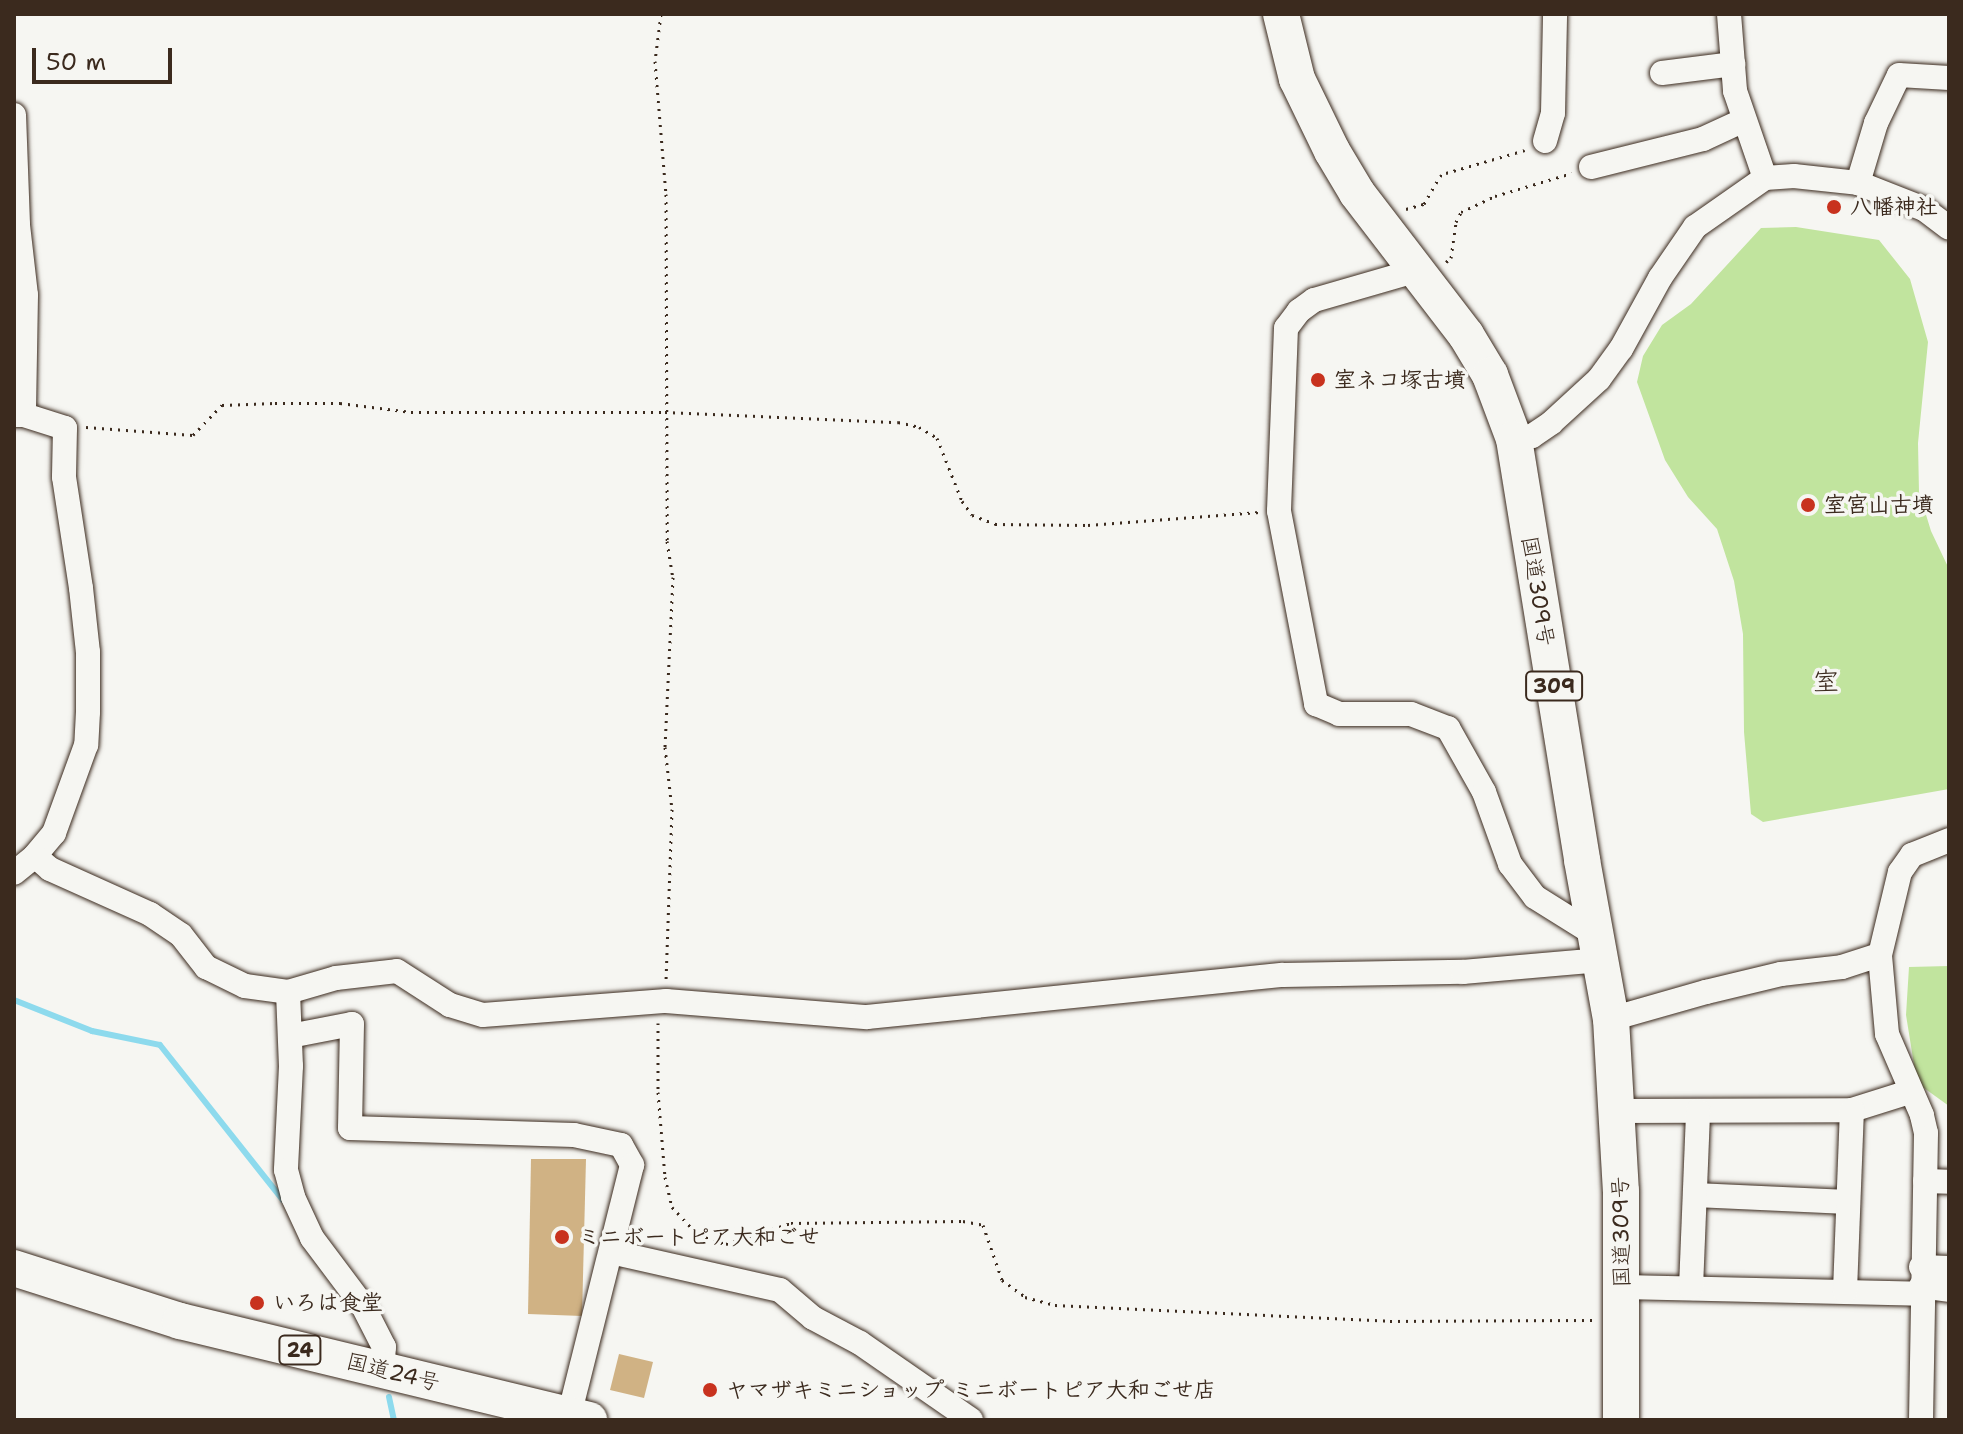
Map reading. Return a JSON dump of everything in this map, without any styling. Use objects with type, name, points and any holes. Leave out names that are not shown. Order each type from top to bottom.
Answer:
[{"type":"highway","name":"国道309号","points":[[1281,14],[1297,79],[1310,109],[1351,183],[1421,274],[1490,375],[1514,439],[1611,1019],[1618,1111],[1623,1304],[1621,1420]]},
{"type":"highway","name":"国道24号","points":[[14,1268],[180,1321],[579,1418]]},
{"type":"street","points":[[1545,141],[1553,113],[1555,14]]},
{"type":"street","points":[[1729,14],[1735,91],[1765,178]]},
{"type":"street","points":[[1662,73],[1733,64]]},
{"type":"street","points":[[1858,183],[1876,123],[1899,75],[1949,78]]},
{"type":"street","points":[[14,115],[18,225],[26,295],[19,415],[65,428],[64,477],[88,652],[86,745],[54,833],[35,856],[14,873]]},
{"type":"street","points":[[1591,167],[1703,139],[1744,120]]},
{"type":"street","points":[[1514,439],[1532,436],[1551,423],[1599,379],[1621,349],[1660,278],[1695,227],[1765,178],[1794,176],[1858,183],[1914,204],[1949,228]]},
{"type":"street","points":[[1421,274],[1314,300],[1299,311],[1286,328],[1279,511],[1316,704],[1339,714],[1411,714],[1448,728],[1484,792],[1510,864],[1535,897],[1597,947]]},
{"type":"street","points":[[1921,1420],[1921,1282],[1937,1182],[1922,1115],[1909,1092],[1887,1034],[1880,955],[1900,872],[1912,855],[1949,840]]},
{"type":"street","points":[[35,856],[50,869],[150,914],[181,935],[206,967],[245,986],[288,992],[336,978],[397,971],[450,1005],[483,1015],[666,1001],[867,1017],[1283,975],[1463,972],[1597,947]]},
{"type":"street","points":[[1611,1019],[1781,974],[1842,967],[1880,955]]},
{"type":"street","points":[[288,992],[290,1036],[286,1170],[293,1197],[312,1238],[363,1306],[384,1347],[382,1369]]},
{"type":"street","points":[[290,1036],[352,1024],[350,1128],[574,1135],[621,1145],[632,1165],[611,1252],[579,1418]]},
{"type":"street","points":[[1618,1111],[1852,1110],[1909,1092]]},
{"type":"street","points":[[1845,1291],[1852,1110]]},
{"type":"street","points":[[1691,1288],[1698,1111]]},
{"type":"street","points":[[1695,1195],[1848,1202]]},
{"type":"street","points":[[611,1252],[780,1290],[813,1318],[860,1343],[971,1420]]},
{"type":"street","points":[[1623,1304],[1691,1288],[1845,1291],[1921,1282],[1949,1268]]},
{"type":"street","points":[[1921,1282],[1949,1290]]},
{"type":"path","points":[[661,14],[655,61],[666,194],[667,541],[673,577],[665,747],[672,809],[666,1001],[656,1028],[665,1177],[672,1207],[698,1235],[726,1244],[791,1223],[963,1221],[983,1225],[1002,1280],[1025,1297],[1055,1305],[1390,1321],[1623,1304]]},
{"type":"path","points":[[1374,215],[1424,204],[1440,176],[1446,173],[1522,151],[1545,141]]},
{"type":"path","points":[[1421,274],[1451,258],[1456,222],[1461,212],[1495,196],[1591,167]]},
{"type":"path","points":[[65,428],[193,435],[222,405],[275,403],[340,403],[411,412],[665,412],[898,422],[919,427],[937,438],[948,458],[953,483],[972,515],[995,524],[1088,525],[1279,511]]},
{"type":"green space","points":[[1796,227],[1879,240],[1910,279],[1928,342],[1918,443],[1919,492],[1931,531],[1949,569],[1949,789],[1763,822],[1751,814],[1744,732],[1743,634],[1734,581],[1717,529],[1688,497],[1665,460],[1637,382],[1643,356],[1662,325],[1691,304],[1761,228]]},
{"type":"green space","points":[[1949,966],[1949,1106],[1917,1083],[1906,1015],[1909,967]]},
{"type":"building","points":[[531,1159],[586,1159],[582,1316],[528,1314]]},
{"type":"building","points":[[619,1354],[653,1362],[644,1398],[610,1390]]},
{"type":"waterway","points":[[14,1000],[92,1031],[160,1045],[283,1200]]},
{"type":"waterway","points":[[389,1397],[394,1420]]},
{"type":"place","name":"八幡神社","points":[[1834,207]]},
{"type":"place","name":"室ネコ塚古墳","points":[[1318,380]]},
{"type":"place","name":"室宮山古墳","points":[[1808,505]]},
{"type":"place","name":"ミニボートピア大和ごせ","points":[[562,1237]]},
{"type":"place","name":"いろは食堂","points":[[257,1303]]},
{"type":"place","name":"ヤマザキミニショップ ミニボートピア大和ごせ店","points":[[710,1390]]},
{"type":"district","name":"室","points":[[1826,681]]}]
